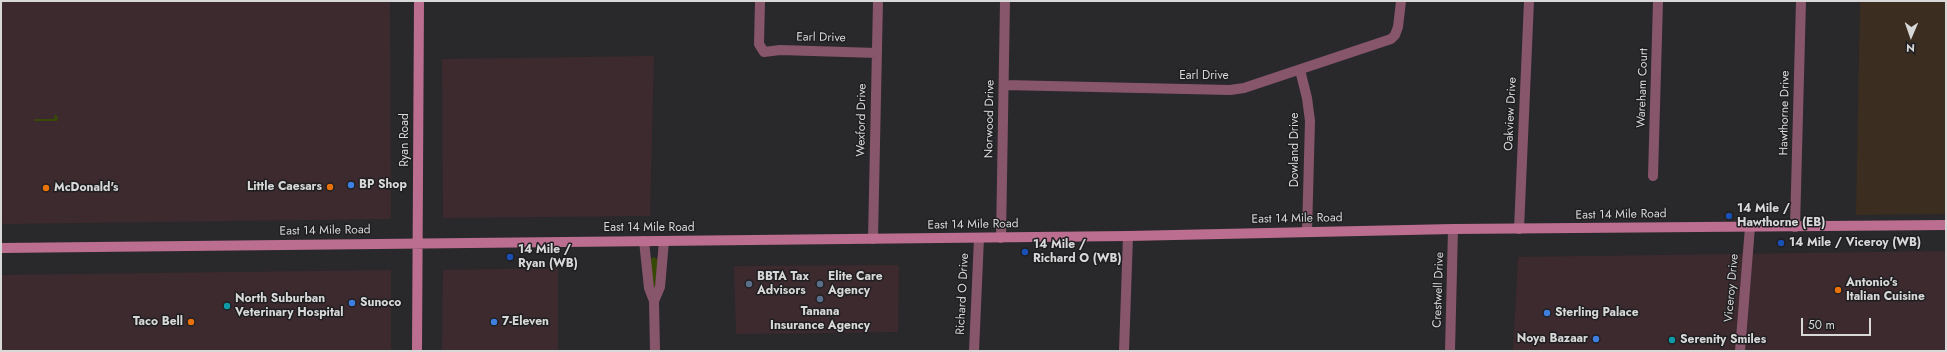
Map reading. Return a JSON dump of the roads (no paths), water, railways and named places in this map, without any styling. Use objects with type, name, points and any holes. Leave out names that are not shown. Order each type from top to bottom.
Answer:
[{"type":"main road","name":"Ryan Road","points":[[417,351],[419,1]]},
{"type":"main road","name":"East 14 Mile Road","points":[[1,248],[417,242],[1001,238],[1453,229],[1946,225]]},
{"type":"street","name":"Earl Drive","points":[[760,1],[759,44],[764,52],[780,50],[877,53]]},
{"type":"street","name":"Wexford Drive","points":[[873,239],[878,1]]},
{"type":"street","name":"Norwood Drive","points":[[1001,238],[1006,1]]},
{"type":"street","name":"Earl Drive","points":[[1004,85],[1230,90],[1244,88],[1385,42],[1395,35],[1400,20],[1401,1]]},
{"type":"street","name":"Oakview Drive","points":[[1519,229],[1529,1]]},
{"type":"street","name":"Wareham Court","points":[[1653,176],[1658,1]]},
{"type":"street","name":"Hawthorne Drive","points":[[1795,227],[1801,1]]},
{"type":"street","name":"Dowland Drive","points":[[1300,70],[1307,98],[1310,121],[1307,232]]},
{"type":"street","name":"Viceroy Drive","points":[[1740,351],[1750,227]]},
{"type":"street","name":"Crestwell Drive","points":[[1450,351],[1453,229]]},
{"type":"street","points":[[1124,351],[1128,236]]},
{"type":"street","name":"Richard O Drive","points":[[974,351],[979,238]]},
{"type":"street","points":[[644,241],[649,288],[654,301],[655,351]]},
{"type":"street","points":[[654,301],[660,287],[664,241]]},
{"type":"place","name":"BP Shop","points":[[351,185]]},
{"type":"place","name":"Little Caesars","points":[[330,187]]},
{"type":"place","name":"McDonald's","points":[[46,188]]},
{"type":"place","name":"14 Mile / Hawthorne (EB)","points":[[1729,216]]},
{"type":"place","name":"14 Mile / Viceroy (WB)","points":[[1781,243]]},
{"type":"place","name":"14 Mile / Richard O (WB)","points":[[1025,252]]},
{"type":"place","name":"14 Mile / Ryan (WB)","points":[[510,257]]},
{"type":"place","name":"BBTA Tax Advisors","points":[[749,284]]},
{"type":"place","name":"Elite Care Agency","points":[[820,284]]},
{"type":"place","name":"Antonio's Italian Cuisine","points":[[1838,290]]},
{"type":"place","name":"Tanana Insurance Agency","points":[[820,299]]},
{"type":"place","name":"Sunoco","points":[[352,303]]},
{"type":"place","name":"North Suburban Veterinary Hospital","points":[[227,306]]},
{"type":"place","name":"Sterling Palace","points":[[1547,313]]},
{"type":"place","name":"Taco Bell","points":[[191,322]]},
{"type":"place","name":"7-Eleven","points":[[494,322]]},
{"type":"place","name":"Noya Bazaar","points":[[1596,339]]},
{"type":"place","name":"Serenity Smiles","points":[[1672,340]]}]
